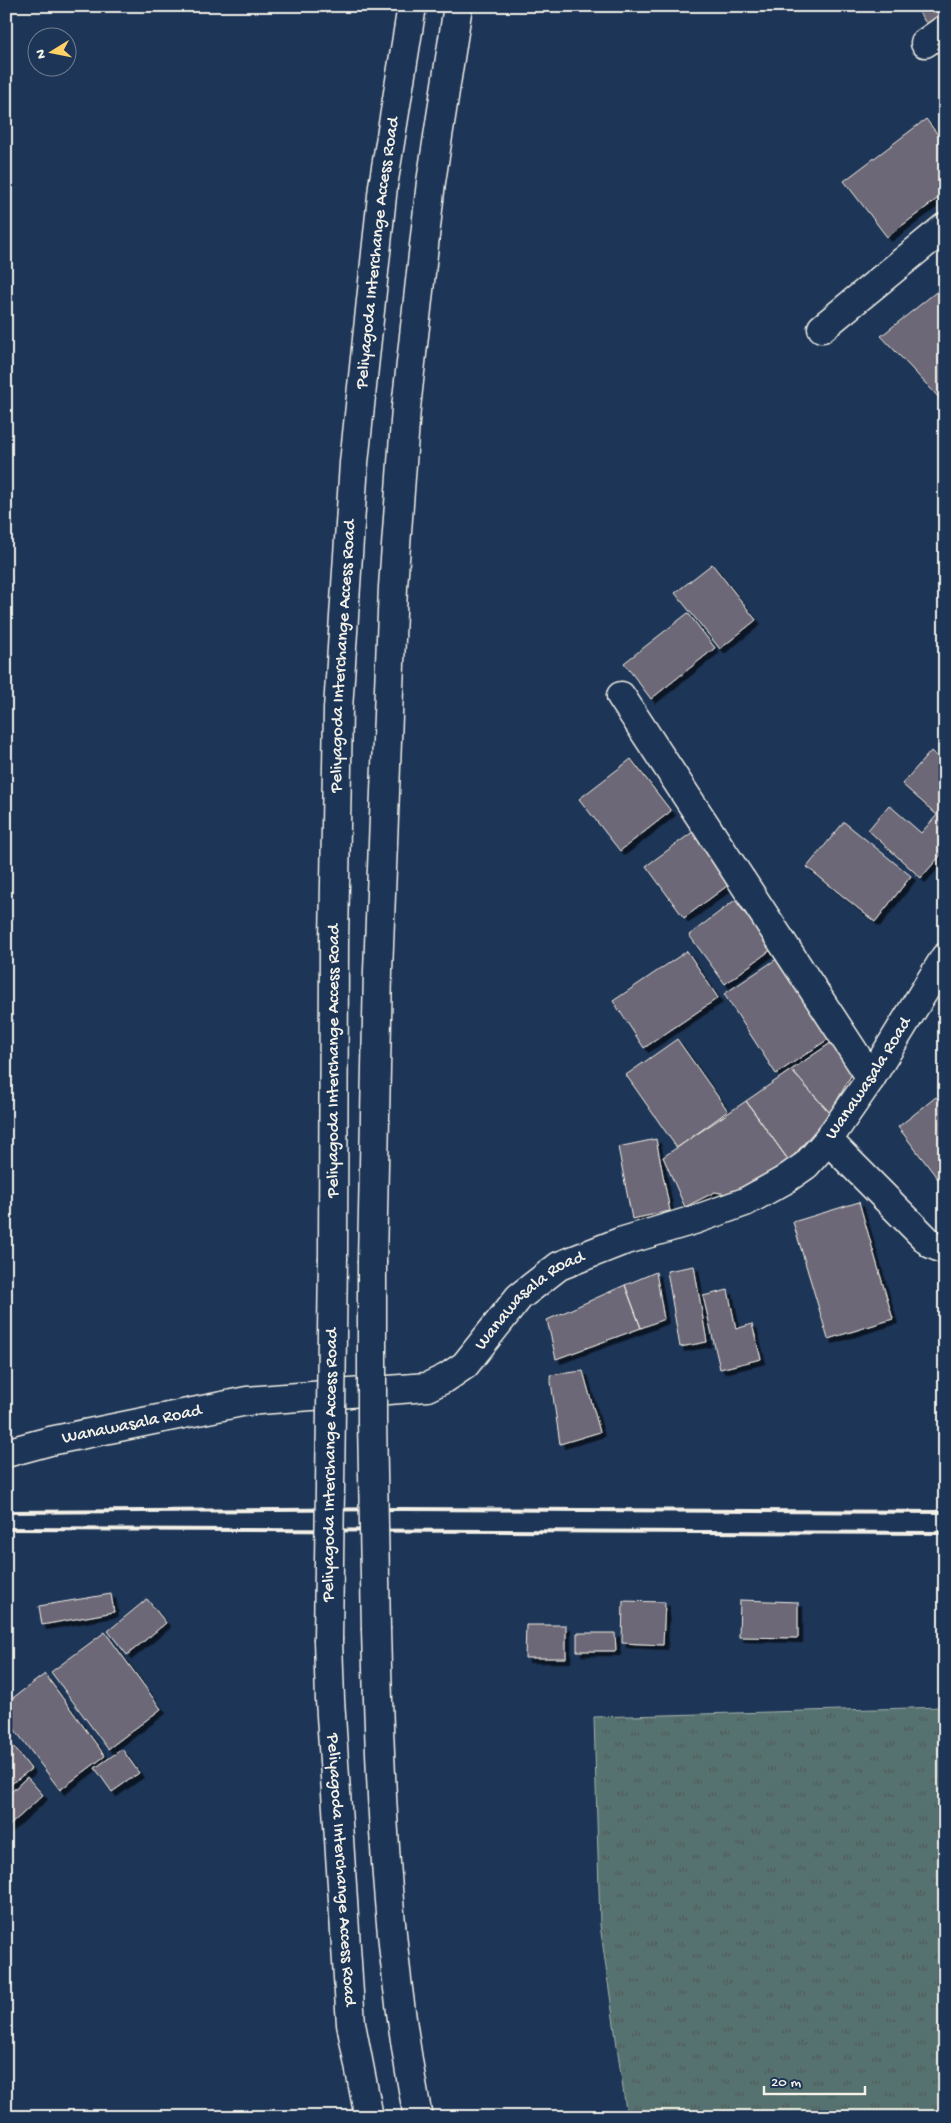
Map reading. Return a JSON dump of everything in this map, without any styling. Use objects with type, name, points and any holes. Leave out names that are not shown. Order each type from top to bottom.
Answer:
[{"type":"main road","name":"Peliyagoda Interchange Access Road","points":[[369,2117],[351,2024],[330,1700],[328,1640],[338,709],[354,463],[382,196],[412,6]]},
{"type":"main road","points":[[418,2117],[404,2046],[389,1906],[378,1733],[372,1420],[372,1261],[378,971],[393,587],[406,408],[430,192],[458,6]]},
{"type":"main road","points":[[822,328],[945,227]]},
{"type":"main road","points":[[621,696],[872,1078]]},
{"type":"main road","name":"Wanawasala Road","points":[[6,1453],[50,1441],[247,1401],[427,1387],[446,1378],[465,1365],[519,1297],[558,1266],[620,1242],[694,1220],[745,1202],[783,1181],[806,1165],[828,1140],[872,1078],[945,957]]},
{"type":"main road","points":[[828,1140],[931,1244],[945,1250]]},
{"type":"green space","points":[[945,1707],[945,2117],[627,2117],[600,1925],[594,1717]]},
{"type":"building","points":[[915,6],[945,6],[945,18],[929,28]]},
{"type":"building","points":[[926,119],[945,144],[945,193],[887,237],[844,181]]},
{"type":"building","points":[[945,285],[945,404],[881,336]]},
{"type":"building","points":[[712,564],[756,620],[720,649],[675,593]]},
{"type":"building","points":[[688,613],[715,648],[651,699],[624,663]]},
{"type":"building","points":[[931,751],[945,764],[945,850],[921,878],[868,830],[889,805],[921,833],[937,815],[902,784]]},
{"type":"building","points":[[631,759],[671,811],[620,851],[579,799]]},
{"type":"building","points":[[844,822],[911,876],[875,922],[807,867]]},
{"type":"building","points":[[694,831],[731,883],[684,918],[646,866]]},
{"type":"building","points":[[735,900],[772,949],[725,984],[689,935]]},
{"type":"building","points":[[687,951],[718,998],[644,1048],[613,1001]]},
{"type":"building","points":[[781,956],[833,1036],[776,1074],[724,994]]},
{"type":"building","points":[[838,1038],[857,1065],[830,1113],[791,1070]]},
{"type":"building","points":[[677,1039],[728,1111],[677,1148],[626,1075]]},
{"type":"building","points":[[791,1070],[830,1113],[789,1161],[746,1101]]},
{"type":"building","points":[[936,1097],[945,1108],[945,1188],[898,1127]]},
{"type":"building","points":[[746,1101],[789,1161],[738,1196],[715,1192],[685,1207],[663,1157]]},
{"type":"building","points":[[656,1139],[670,1211],[632,1219],[618,1147]]},
{"type":"building","points":[[859,1202],[893,1319],[828,1339],[793,1222]]},
{"type":"building","points":[[694,1266],[707,1342],[680,1347],[667,1271]]},
{"type":"building","points":[[656,1272],[664,1319],[641,1328],[625,1285]]},
{"type":"building","points":[[625,1285],[641,1328],[556,1359],[547,1320]]},
{"type":"building","points":[[728,1290],[736,1329],[752,1324],[761,1359],[720,1369],[703,1296]]},
{"type":"building","points":[[583,1371],[600,1432],[560,1444],[550,1375]]},
{"type":"building","points":[[111,1594],[114,1612],[42,1625],[39,1606]]},
{"type":"building","points":[[147,1599],[166,1623],[127,1655],[108,1631]]},
{"type":"building","points":[[740,1600],[798,1602],[798,1638],[739,1637]]},
{"type":"building","points":[[623,1601],[665,1602],[663,1645],[622,1643]]},
{"type":"building","points":[[526,1625],[566,1625],[566,1658],[525,1658]]},
{"type":"building","points":[[105,1632],[161,1709],[108,1749],[51,1672]]},
{"type":"building","points":[[577,1633],[615,1633],[616,1651],[577,1651]]},
{"type":"building","points":[[45,1674],[105,1756],[60,1790],[6,1718],[6,1703]]},
{"type":"building","points":[[6,1737],[31,1769],[6,1788]]},
{"type":"building","points":[[122,1749],[139,1773],[112,1792],[95,1768]]},
{"type":"building","points":[[27,1777],[43,1795],[7,1828],[6,1797]]},
{"type":"railway","points":[[6,1512],[404,1509],[945,1512]]},
{"type":"railway","points":[[6,1529],[945,1533]]}]
